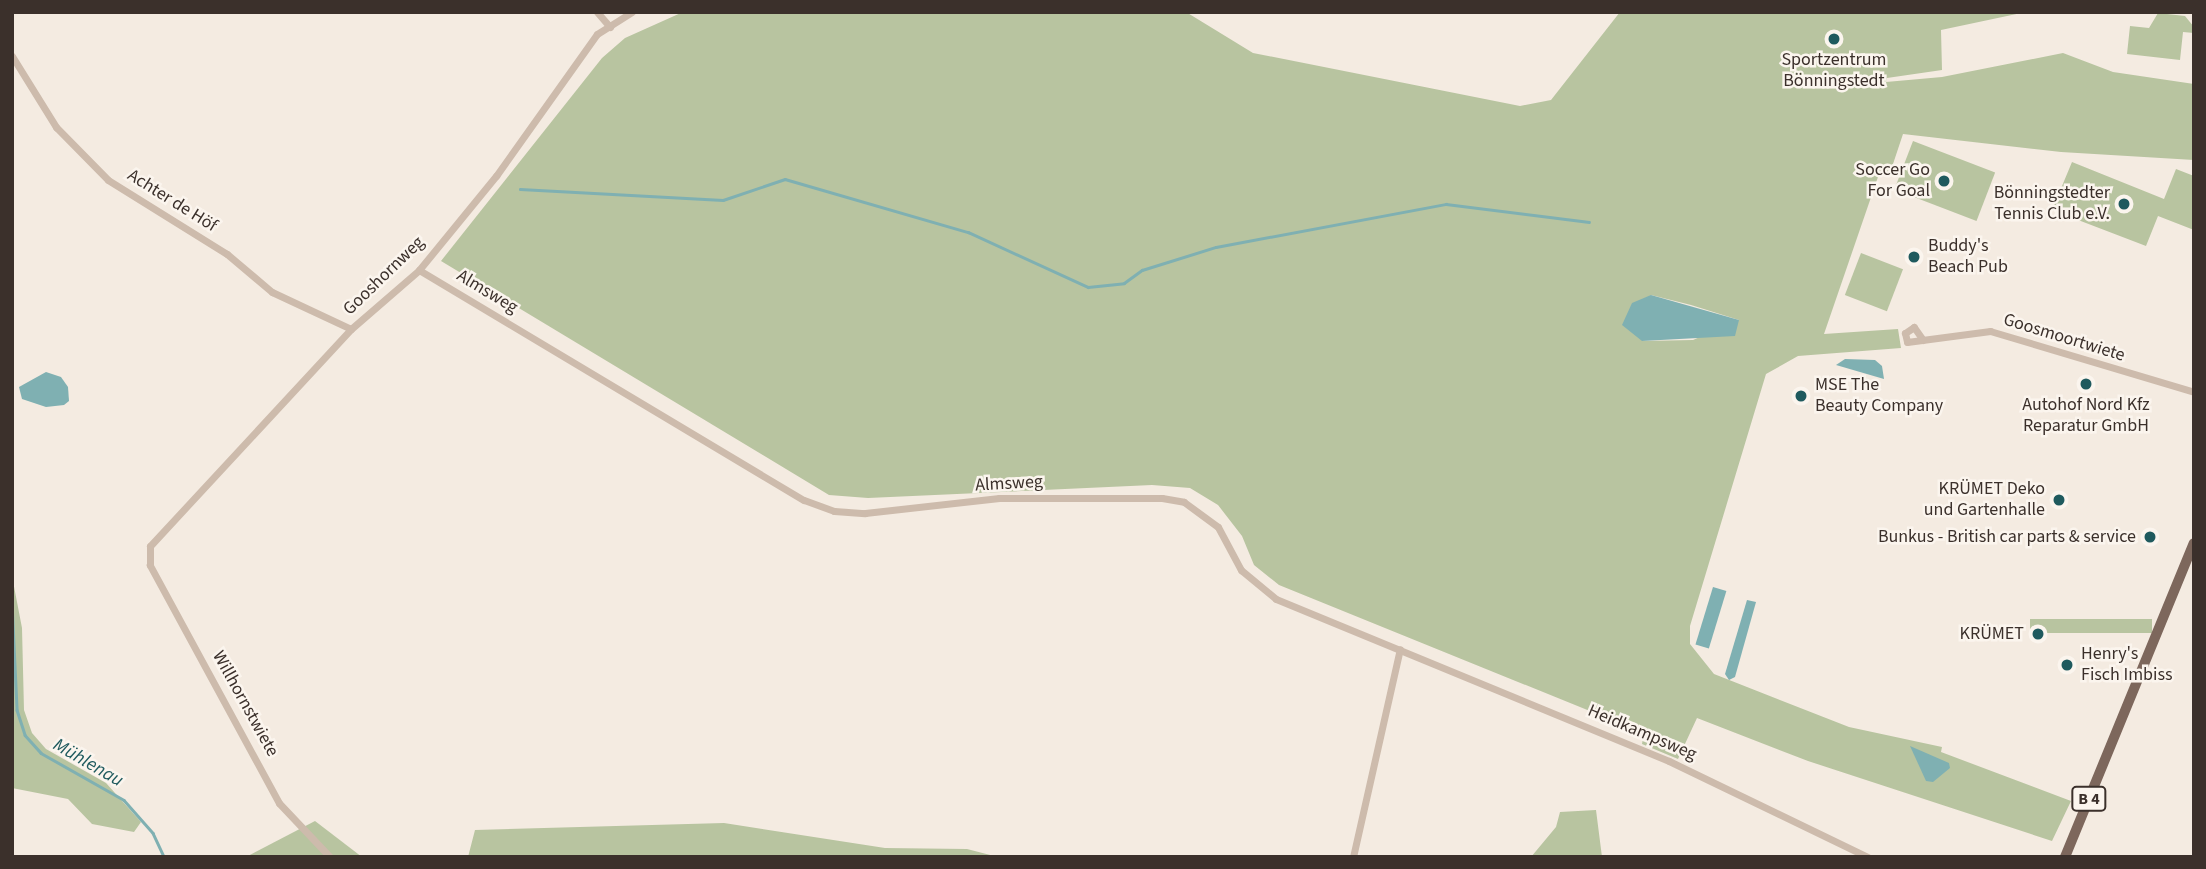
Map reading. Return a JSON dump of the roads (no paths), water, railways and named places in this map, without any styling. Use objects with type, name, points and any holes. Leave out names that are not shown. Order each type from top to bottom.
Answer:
[{"type":"main road","name":"B 4","points":[[2065,857],[2194,543]]},
{"type":"street","points":[[597,12],[610,27]]},
{"type":"street","name":"Gooshornweg","points":[[147,555],[150,546],[351,330],[419,270],[496,176],[597,34],[632,12]]},
{"type":"street","name":"Achter de Höf","points":[[12,57],[56,127],[108,180],[227,254],[272,292],[351,330]]},
{"type":"street","name":"Almsweg","points":[[419,270],[804,500],[834,511],[865,513],[999,498],[1162,498],[1184,502],[1218,527],[1241,570],[1256,587],[1400,649]]},
{"type":"street","name":"Goosmoortwiete","points":[[1923,340],[1990,331],[2194,392]]},
{"type":"street","name":"Willhornstwiete","points":[[147,555],[279,803],[330,857]]},
{"type":"street","points":[[1353,857],[1400,649]]},
{"type":"street","name":"Heidkampsweg","points":[[1400,649],[1673,762],[1868,857]]},
{"type":"water","points":[[1651,295],[1739,320],[1735,336],[1642,341],[1622,325],[1632,303]]},
{"type":"water","points":[[1845,359],[1875,360],[1882,366],[1884,379],[1836,365]]},
{"type":"water","points":[[46,372],[61,377],[68,387],[69,401],[64,405],[46,407],[22,399],[19,387]]},
{"type":"water","points":[[1713,587],[1726,591],[1709,648],[1695,644]]},
{"type":"water","points":[[1747,600],[1756,602],[1735,677],[1729,680],[1725,674]]},
{"type":"water","points":[[1910,746],[1949,763],[1950,768],[1933,782],[1926,781]]},
{"type":"waterway","points":[[520,189],[723,200],[785,179],[968,232],[1088,287],[1124,283],[1142,270],[1216,247],[1446,204],[1589,222]]},
{"type":"waterway","name":"Mühlenau","points":[[12,602],[17,710],[25,735],[41,753],[124,800],[153,833],[164,857]]},
{"type":"place","name":"Sportzentrum Bönningstedt","points":[[1834,39]]},
{"type":"place","name":"Soccer Go For Goal","points":[[1944,181]]},
{"type":"place","name":"Bönningstedter Tennis Club e.V.","points":[[2124,204]]},
{"type":"place","name":"Buddy's Beach Pub","points":[[1914,257]]},
{"type":"place","name":"Autohof Nord Kfz Reparatur GmbH","points":[[2086,384]]},
{"type":"place","name":"MSE The Beauty Company","points":[[1801,396]]},
{"type":"place","name":"KRÜMET Deko und Gartenhalle","points":[[2059,500]]},
{"type":"place","name":"Bunkus - British car parts & service","points":[[2150,537]]},
{"type":"place","name":"KRÜMET","points":[[2038,634]]},
{"type":"place","name":"Henry's Fisch Imbiss","points":[[2067,665]]}]
